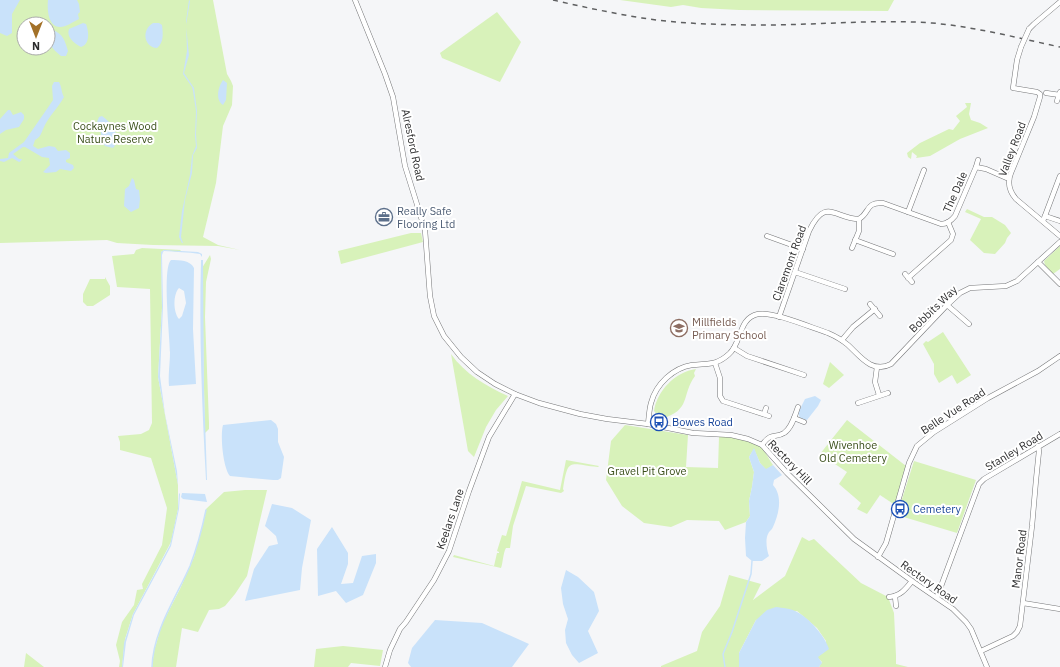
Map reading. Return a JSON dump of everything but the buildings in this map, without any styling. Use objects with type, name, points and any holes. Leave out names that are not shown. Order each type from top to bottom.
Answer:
[{"type":"street","name":"Alresford Road","points":[[355,0],[393,96],[405,166],[425,230],[430,296],[436,321],[451,345],[468,365],[489,380],[516,394],[575,413],[619,421]]},
{"type":"street","name":"Valley Road","points":[[1060,2],[1030,29],[1021,47],[1017,60],[1014,88],[1037,92],[1040,94],[1034,117],[1009,179],[1009,187],[1012,194],[1044,218],[1060,236]]},
{"type":"street","points":[[1046,93],[1060,94],[1057,101]]},
{"type":"street","name":"The Dale","points":[[948,222],[955,216],[978,160]]},
{"type":"street","name":"The Dale","points":[[976,167],[986,169],[1009,179]]},
{"type":"street","points":[[908,212],[925,173]]},
{"type":"street","points":[[1060,176],[1044,218],[1060,221]]},
{"type":"street","points":[[852,248],[860,224],[859,219],[862,218],[870,206],[877,203],[883,203],[940,224],[948,222],[953,234],[951,240],[910,280],[904,274]]},
{"type":"street","name":"Claremont Road","points":[[779,317],[812,226],[819,215],[831,211],[859,219]]},
{"type":"street","points":[[770,238],[803,249]]},
{"type":"street","points":[[855,240],[893,254]]},
{"type":"street","name":"Bobbits Way","points":[[877,367],[891,364],[955,297],[968,288],[1006,286],[1012,284],[1060,242]]},
{"type":"street","points":[[877,254],[879,249]]},
{"type":"street","points":[[1038,262],[1060,284]]},
{"type":"street","points":[[795,272],[844,288]]},
{"type":"street","points":[[870,304],[880,316]]},
{"type":"street","points":[[947,305],[970,322]]},
{"type":"street","points":[[842,340],[853,327],[874,309]]},
{"type":"street","points":[[648,424],[651,403],[655,393],[663,381],[674,372],[686,366],[715,363],[727,356],[734,348],[744,324],[748,318],[753,315],[762,314],[779,317],[828,333],[842,340],[863,360],[877,367],[875,382],[880,395]]},
{"type":"street","points":[[734,348],[747,356],[803,375],[799,380]]},
{"type":"street","name":"Belle Vue Road","points":[[878,557],[886,543],[909,463],[917,446],[934,432],[988,398],[1038,371],[1060,356]]},
{"type":"street","points":[[715,363],[720,378],[720,396],[723,401],[767,415],[766,408]]},
{"type":"street","points":[[860,401],[888,393]]},
{"type":"street","name":"Keelars Lane","points":[[385,667],[390,650],[400,629],[434,580],[449,551],[469,491],[490,437],[516,394]]},
{"type":"street","points":[[762,445],[772,435],[783,434],[786,432],[798,407]]},
{"type":"street","points":[[794,418],[804,422]]},
{"type":"street","name":"Rectory Hill","points":[[619,421],[648,424],[692,433],[731,435],[748,439],[762,445],[854,539],[878,557]]},
{"type":"street","name":"Stanley Road","points":[[937,597],[979,484],[1038,446],[1060,434]]},
{"type":"street","name":"Manor Road","points":[[981,651],[1009,638],[1017,632],[1020,626],[1032,526],[1039,451],[1038,446]]},
{"type":"street","name":"Rectory Road","points":[[878,557],[953,608],[966,622],[975,638],[987,667]]},
{"type":"street","points":[[889,597],[904,592],[912,581]]},
{"type":"street","points":[[895,596],[896,606]]},
{"type":"street","points":[[1023,603],[1060,609]]},
{"type":"green space","name":"Cockaynes Wood Nature Reserve","points":[[0,0],[213,0],[227,74],[233,86],[232,105],[223,126],[216,183],[203,237],[218,245],[240,250],[218,246],[153,245],[117,243],[107,240],[0,243]]},
{"type":"green space","points":[[620,0],[894,0],[888,11],[739,10],[701,8],[683,5],[671,7]]},
{"type":"green space","points":[[497,12],[521,42],[500,82],[442,58],[440,53]]},
{"type":"green space","points":[[965,103],[971,103],[969,114],[971,120],[988,128],[960,139],[930,156],[916,158],[917,156],[912,152],[911,159],[908,157],[907,153],[920,143],[949,129],[953,130],[960,121],[956,116],[967,107]]},
{"type":"green space","points":[[967,209],[984,217],[992,217],[1005,225],[1011,233],[1005,243],[995,254],[984,253],[970,240],[981,219],[965,212]]},
{"type":"green space","points":[[411,233],[421,233],[423,242],[341,264],[338,251]]},
{"type":"green space","points":[[1060,246],[1060,269],[1053,274],[1045,265],[1044,261]]},
{"type":"green space","points":[[142,248],[181,250],[179,252],[164,250],[161,252],[162,308],[158,377],[178,485],[178,509],[171,542],[133,614],[125,639],[122,667],[119,667],[120,661],[116,645],[122,622],[134,605],[137,590],[143,589],[142,584],[162,545],[167,508],[151,458],[120,450],[118,436],[141,434],[149,430],[152,423],[150,289],[117,287],[112,256],[134,254],[136,250]]},
{"type":"green space","points":[[210,255],[211,259],[206,282],[205,317],[209,429],[205,433],[202,268]]},
{"type":"green space","points":[[105,277],[110,286],[110,295],[93,306],[87,306],[83,302],[83,294],[90,279],[105,279]]},
{"type":"green space","points":[[943,332],[971,375],[957,384],[952,375],[939,383],[934,374],[934,364],[923,344]]},
{"type":"green space","points":[[451,354],[463,368],[476,379],[508,396],[496,410],[486,427],[474,457],[468,451]]},
{"type":"green space","points":[[830,362],[844,375],[829,388],[823,384]]},
{"type":"green space","points":[[696,369],[694,373],[695,376],[688,389],[682,406],[671,415],[661,419],[654,411],[659,396],[663,390],[674,378]]},
{"type":"green space","name":"Wivenhoe Old Cemetery","points":[[847,420],[906,466],[895,505],[880,495],[867,514],[857,509],[861,503],[839,484],[847,472],[820,454]]},
{"type":"green space","name":"Gravel Pit Grove","points":[[625,425],[688,435],[686,467],[718,468],[719,437],[747,439],[761,447],[773,465],[766,470],[760,463],[754,449],[749,457],[754,472],[749,501],[750,516],[746,522],[725,530],[719,521],[687,520],[671,527],[644,523],[622,506],[606,480],[611,441]]},
{"type":"green space","points":[[566,460],[599,466],[576,464],[569,467],[566,472],[563,489],[564,491],[561,493],[526,486],[513,526],[510,548],[506,548],[505,550],[501,568],[453,557],[454,555],[494,566],[497,553],[499,553],[497,551],[502,535],[506,536],[522,481],[560,490]]},
{"type":"green space","points":[[914,461],[976,480],[957,533],[897,515]]},
{"type":"green space","points":[[267,490],[247,576],[225,606],[219,609],[209,610],[198,632],[182,628],[176,667],[152,667],[154,651],[162,624],[194,557],[206,509],[224,492]]},
{"type":"green space","points":[[802,537],[809,541],[814,539],[861,583],[888,597],[894,613],[896,664],[908,667],[819,667],[822,662],[817,657],[824,652],[826,641],[817,628],[797,611],[756,620],[739,653],[739,667],[661,667],[697,651],[702,632],[720,606],[729,575],[761,584],[753,600],[785,576]]},
{"type":"green space","points":[[343,646],[383,650],[380,666],[351,663],[348,667],[314,667],[316,649]]},
{"type":"green space","points":[[26,653],[44,667],[24,667]]},
{"type":"water","points":[[0,0],[20,0],[12,14],[12,33],[7,36],[0,33]]},
{"type":"water","points":[[48,0],[77,0],[80,12],[78,14],[79,19],[65,26],[56,26],[56,16],[49,16]]},
{"type":"water","points":[[189,0],[190,1],[186,24],[186,21]]},
{"type":"water","points":[[83,23],[86,24],[88,37],[86,43],[81,47],[71,40],[68,32],[69,29]]},
{"type":"water","points":[[153,23],[159,23],[162,25],[162,40],[157,48],[149,45],[146,38],[147,30]]},
{"type":"water","points":[[186,27],[189,55],[184,73],[194,88],[197,111],[197,148],[193,155],[192,173],[185,200],[181,237],[182,243],[179,237],[182,211],[190,175],[192,156],[196,146],[195,136],[196,111],[193,91],[183,74],[187,51]]},
{"type":"water","points":[[56,31],[63,38],[68,51],[66,56],[61,56],[56,51]]},
{"type":"water","points":[[223,80],[227,83],[226,100],[223,105],[220,103],[218,93]]},
{"type":"water","points":[[54,82],[59,82],[64,97],[48,119],[40,136],[35,140],[33,146],[38,149],[49,146],[55,147],[58,151],[66,150],[70,153],[70,158],[66,160],[66,162],[73,165],[74,168],[71,171],[60,169],[56,172],[43,172],[50,165],[49,158],[42,157],[25,147],[13,154],[19,159],[22,159],[21,161],[19,162],[12,158],[4,162],[0,161],[0,159],[8,158],[9,153],[24,142],[49,106],[53,100],[52,86]]},
{"type":"water","points":[[8,110],[10,110],[13,115],[21,112],[24,115],[24,119],[19,127],[6,130],[0,134],[0,119]]},
{"type":"water","points":[[102,116],[111,124],[115,131],[117,143],[113,148],[105,146],[102,140],[100,128],[97,122],[99,117]]},
{"type":"water","points":[[132,178],[136,189],[139,190],[140,199],[139,208],[131,212],[124,206],[125,189],[129,186]]},
{"type":"water","points":[[164,250],[198,252],[202,254],[202,257],[200,254],[164,251],[162,255],[163,306],[160,376],[165,414],[177,471],[178,485],[158,377],[162,308],[161,252]]},
{"type":"water","points":[[171,260],[181,260],[190,263],[194,268],[193,329],[196,384],[169,386],[170,352],[167,303],[168,266]],"holes":[[[179,288],[184,291],[186,303],[182,316],[179,319],[175,308],[175,299]]]},
{"type":"water","points":[[201,260],[203,260],[204,388],[207,480],[201,370]]},
{"type":"water","points":[[815,396],[821,400],[818,406],[807,420],[800,418],[798,413],[805,399]]},
{"type":"water","points":[[271,420],[276,424],[278,429],[278,442],[284,457],[281,478],[278,480],[273,480],[230,476],[223,451],[223,425]]},
{"type":"water","points":[[754,448],[760,463],[766,469],[773,465],[782,475],[774,480],[773,485],[778,494],[779,505],[773,527],[767,536],[769,556],[762,561],[752,561],[746,556],[746,522],[750,516],[749,501],[754,472],[749,457]]},
{"type":"water","points":[[179,493],[179,509],[171,546],[134,615],[126,642],[122,667],[124,643],[133,614],[170,545],[178,509]]},
{"type":"water","points":[[182,493],[205,494],[207,502],[183,499],[181,497]]},
{"type":"water","points":[[272,504],[292,508],[311,520],[302,568],[300,590],[245,601],[254,569],[269,546],[278,544],[276,536],[265,526]]},
{"type":"water","points":[[332,527],[348,553],[348,564],[341,584],[353,583],[362,556],[376,554],[376,563],[363,595],[346,603],[336,591],[318,596],[317,549]]},
{"type":"water","points":[[566,570],[578,577],[594,592],[599,611],[588,631],[598,653],[579,663],[572,655],[566,643],[565,630],[568,619],[563,604],[561,588]]},
{"type":"water","points":[[776,607],[797,612],[806,618],[820,633],[829,649],[818,657],[822,663],[819,667],[739,667],[739,653],[756,620],[767,610]]},
{"type":"water","points":[[435,620],[482,623],[529,644],[512,667],[411,667],[408,663],[412,648]]},
{"type":"waterway","points":[[152,667],[156,641],[166,615],[190,566],[206,510]]},
{"type":"waterway","points":[[725,667],[723,654],[732,632],[751,574],[752,561]]},
{"type":"railway","points":[[553,0],[642,18],[687,23],[763,25],[869,22],[932,23],[981,30],[1060,47]]},
{"type":"place","name":"Really Safe Flooring Ltd","points":[[384,217]]},
{"type":"place","name":"Millfields Primary School","points":[[679,328]]},
{"type":"place","name":"Bowes Road","points":[[659,422]]},
{"type":"place","name":"Cemetery","points":[[900,509]]}]
